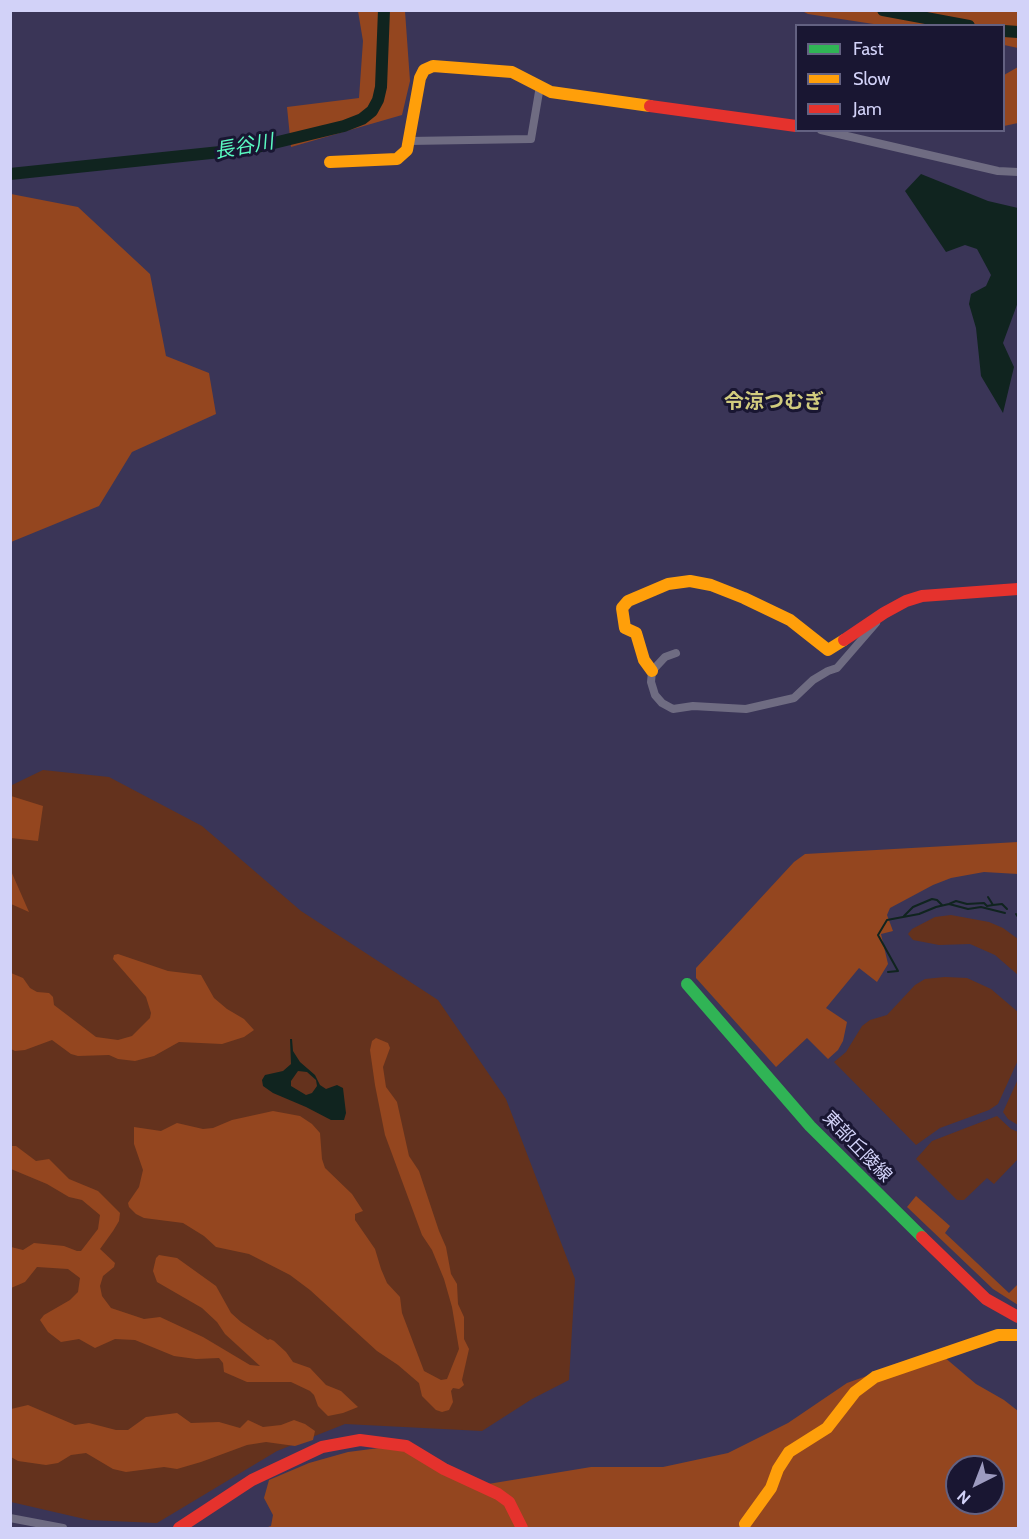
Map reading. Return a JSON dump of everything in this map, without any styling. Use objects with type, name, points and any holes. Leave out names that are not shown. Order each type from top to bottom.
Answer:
[{"type":"street","points":[[330,162],[397,159],[407,150],[420,78],[424,70],[433,66],[513,72],[551,92],[795,126]]},
{"type":"street","points":[[409,141],[531,139],[540,86]]},
{"type":"street","points":[[830,132],[998,171],[1018,172]]},
{"type":"street","points":[[652,671],[644,660],[636,633],[625,628],[622,608],[628,601],[668,584],[690,581],[711,585],[744,598],[790,620],[828,650],[906,601],[922,596],[1018,589]]},
{"type":"street","points":[[676,653],[665,657],[652,671],[651,682],[655,695],[662,703],[673,709],[693,706],[746,709],[794,698],[813,680],[837,668],[884,613]]},
{"type":"street","name":"東部丘陵線","points":[[687,984],[810,1126],[874,1191],[986,1299],[1018,1317]]},
{"type":"street","points":[[745,1524],[771,1488],[778,1469],[789,1452],[827,1428],[855,1392],[875,1377],[998,1335],[1018,1335]]},
{"type":"street","points":[[179,1528],[252,1480],[321,1447],[360,1440],[406,1446],[444,1468],[498,1494],[516,1511],[522,1528]]},
{"type":"street","points":[[10,1518],[63,1528]]},
{"type":"shaded area","points":[[358,11],[405,11],[410,81],[402,115],[291,147],[287,107],[359,98],[363,41]]},
{"type":"shaded area","points":[[802,11],[1018,11],[1018,48],[1005,45],[1005,24],[873,24],[808,14]]},
{"type":"shaded area","points":[[1018,67],[1018,123],[1005,126],[1005,74]]},
{"type":"shaded area","points":[[921,174],[988,201],[1018,208],[1018,302],[1003,343],[1014,367],[1003,413],[981,376],[976,328],[969,304],[971,294],[986,286],[991,275],[977,249],[965,245],[946,252],[905,191]]},
{"type":"shaded area","points":[[11,194],[78,207],[150,274],[166,356],[209,373],[216,414],[132,452],[99,506],[11,542]]},
{"type":"shaded area","points":[[43,770],[109,777],[202,826],[301,911],[438,1000],[506,1099],[575,1279],[569,1380],[532,1399],[482,1431],[345,1424],[277,1451],[157,1523],[89,1520],[11,1502],[10,786]]},
{"type":"shaded area","points":[[11,796],[43,806],[38,841],[11,838]]},
{"type":"shaded area","points":[[1018,842],[1018,874],[984,872],[951,878],[890,908],[887,915],[893,931],[881,934],[888,964],[877,982],[859,968],[826,1008],[847,1022],[843,1041],[838,1050],[828,1059],[807,1038],[776,1067],[696,978],[696,968],[794,862],[805,854]]},
{"type":"shaded area","points":[[11,871],[29,912],[11,904]]},
{"type":"shaded area","points":[[951,915],[989,922],[1003,928],[1018,939],[1018,975],[995,955],[970,944],[939,945],[913,940],[908,934],[912,929],[935,917]]},
{"type":"shaded area","points":[[118,954],[168,971],[201,975],[214,998],[244,1019],[254,1030],[244,1037],[222,1044],[179,1042],[154,1056],[135,1061],[118,1059],[109,1055],[78,1056],[71,1054],[52,1040],[25,1050],[11,1049],[11,973],[23,978],[30,988],[37,992],[49,993],[53,997],[54,1005],[96,1037],[118,1040],[132,1036],[150,1018],[151,1013],[146,997],[113,959],[114,955]]},
{"type":"shaded area","points":[[967,978],[991,989],[1018,1012],[1018,1060],[998,1104],[989,1110],[940,1128],[916,1145],[834,1062],[846,1052],[862,1026],[870,1020],[887,1015],[915,985],[925,979]]},
{"type":"shaded area","points":[[376,1038],[388,1043],[390,1048],[383,1067],[386,1087],[397,1102],[409,1156],[419,1171],[446,1247],[451,1274],[457,1284],[458,1304],[464,1317],[464,1339],[469,1349],[462,1380],[464,1385],[459,1389],[453,1388],[451,1391],[453,1402],[449,1410],[442,1412],[436,1410],[422,1396],[419,1383],[377,1351],[310,1290],[290,1275],[249,1254],[216,1247],[204,1236],[183,1223],[144,1218],[136,1214],[128,1203],[139,1187],[143,1170],[134,1144],[134,1127],[161,1131],[177,1123],[203,1129],[213,1128],[232,1120],[273,1111],[300,1116],[320,1133],[325,1168],[352,1194],[363,1211],[355,1214],[355,1220],[375,1249],[387,1283],[400,1297],[402,1313],[424,1371],[441,1380],[447,1379],[459,1349],[452,1307],[444,1279],[432,1250],[422,1235],[385,1135],[370,1050],[372,1041]]},
{"type":"shaded area","points":[[290,1039],[292,1039],[293,1051],[300,1062],[315,1075],[320,1085],[326,1089],[337,1085],[343,1088],[346,1113],[344,1120],[331,1120],[263,1086],[262,1080],[265,1075],[283,1071],[291,1064]],"holes":[[[298,1071],[307,1072],[316,1080],[317,1086],[312,1093],[306,1095],[291,1086],[291,1081]]]},
{"type":"shaded area","points":[[1018,1079],[1018,1125],[1008,1119],[1003,1112]]},
{"type":"shaded area","points":[[997,1116],[1011,1129],[1018,1132],[1018,1159],[994,1184],[987,1178],[964,1200],[957,1200],[916,1159],[932,1141]]},
{"type":"shaded area","points":[[11,1146],[16,1146],[36,1161],[49,1159],[69,1179],[98,1191],[120,1213],[119,1221],[100,1249],[115,1263],[114,1267],[103,1276],[100,1286],[102,1296],[111,1308],[144,1319],[160,1317],[203,1337],[250,1365],[260,1366],[225,1334],[217,1322],[202,1308],[157,1282],[153,1271],[156,1258],[159,1255],[177,1258],[216,1286],[231,1313],[241,1322],[268,1340],[274,1341],[293,1362],[310,1368],[326,1385],[341,1391],[358,1407],[328,1416],[318,1406],[310,1391],[291,1382],[247,1382],[224,1372],[223,1363],[219,1358],[196,1359],[174,1356],[135,1340],[115,1339],[95,1348],[79,1339],[61,1342],[48,1332],[40,1320],[78,1292],[80,1278],[68,1269],[37,1267],[25,1282],[11,1288],[11,1247],[23,1250],[34,1243],[64,1246],[81,1251],[98,1229],[100,1215],[82,1200],[69,1197],[47,1184],[11,1169]]},
{"type":"shaded area","points":[[916,1196],[950,1226],[945,1233],[1009,1293],[1018,1284],[1018,1305],[993,1289],[907,1207]]},
{"type":"shaded area","points":[[937,1351],[976,1384],[1018,1411],[1018,1528],[265,1528],[271,1526],[273,1515],[264,1498],[269,1480],[309,1463],[348,1452],[379,1448],[408,1451],[488,1484],[591,1467],[663,1467],[728,1453],[788,1423],[847,1383]]},
{"type":"shaded area","points":[[28,1405],[75,1425],[89,1423],[116,1430],[128,1430],[146,1417],[177,1413],[191,1423],[219,1422],[240,1428],[248,1420],[263,1427],[281,1425],[294,1420],[315,1431],[313,1440],[295,1446],[266,1442],[247,1445],[177,1469],[164,1467],[126,1472],[113,1469],[86,1453],[71,1455],[58,1463],[46,1465],[18,1461],[11,1457],[11,1409]]},
{"type":"waterway","name":"長谷川","points":[[10,174],[249,149],[344,126],[362,119],[372,111],[381,87],[384,10]]},
{"type":"waterway","name":"長谷川","points":[[883,10],[958,24]]},
{"type":"waterway","name":"長谷川","points":[[1005,31],[1018,32]]},
{"type":"waterway","points":[[988,897],[993,905],[1002,904],[1007,909]]},
{"type":"waterway","points":[[904,916],[913,907],[932,899],[942,905]]},
{"type":"waterway","points":[[949,904],[956,901],[967,904],[993,905]]},
{"type":"waterway","points":[[888,972],[898,971],[878,935],[887,920],[919,914],[949,904],[968,909],[981,907],[1005,913]]},
{"type":"traffic: fast","points":[[687,984],[810,1126],[922,1237]]},
{"type":"traffic: slow","points":[[330,162],[397,159],[407,150],[420,78],[424,70],[433,66],[512,72],[551,92],[650,106]]},
{"type":"traffic: slow","points":[[652,671],[644,660],[636,633],[625,628],[622,608],[628,601],[668,584],[690,581],[711,585],[744,598],[790,620],[828,650],[844,640]]},
{"type":"traffic: slow","points":[[745,1524],[771,1488],[778,1469],[789,1452],[827,1428],[855,1392],[875,1377],[998,1335],[1018,1335]]},
{"type":"traffic: jam","points":[[650,106],[795,126]]},
{"type":"traffic: jam","points":[[844,640],[884,613],[906,601],[922,596],[1018,589]]},
{"type":"traffic: jam","points":[[922,1237],[986,1299],[1018,1317]]},
{"type":"traffic: jam","points":[[179,1528],[252,1480],[322,1447],[360,1440],[406,1446],[444,1469],[498,1494],[509,1502],[522,1528]]},
{"type":"district","name":"令涼つむぎ","points":[[774,402]]}]
